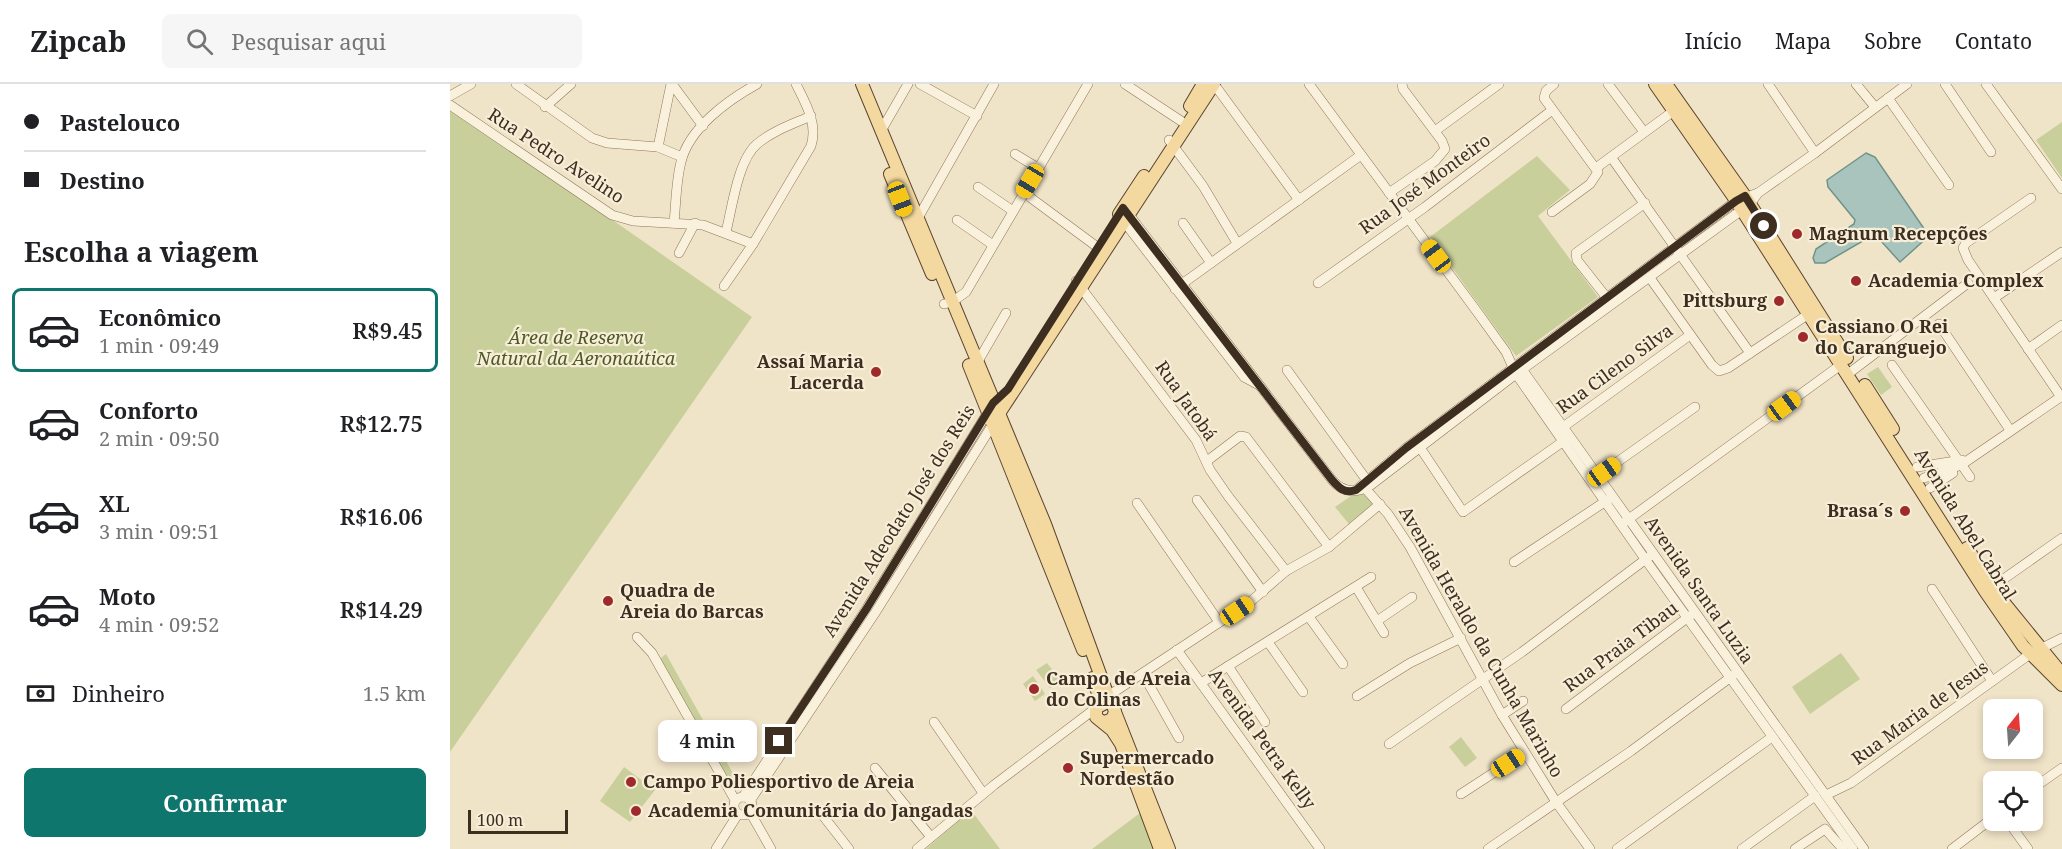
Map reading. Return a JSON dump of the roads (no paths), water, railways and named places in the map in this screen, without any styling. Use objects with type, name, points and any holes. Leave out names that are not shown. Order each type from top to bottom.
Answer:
[{"type":"main road","points":[[853,84],[993,413],[1160,849]]},
{"type":"main road","points":[[862,84],[918,219],[948,303],[977,363],[993,413]]},
{"type":"main road","name":"Avenida Adeodato José dos Reis","points":[[1171,142],[1203,84]]},
{"type":"main road","name":"Avenida Adeodato José dos Reis","points":[[993,413],[1171,142],[1214,84]]},
{"type":"main road","name":"Avenida Abel Cabral","points":[[1655,84],[1678,108]]},
{"type":"main road","name":"Avenida Abel Cabral","points":[[1666,84],[1678,108],[1743,203],[1989,589],[2062,685]]},
{"type":"main road","name":"Avenida Abel Cabral","points":[[1848,369],[1923,478],[1989,589]]},
{"type":"main road","name":"Avenida Abel Cabral","points":[[2036,651],[2062,674]]},
{"type":"main road","points":[[1105,709],[1138,765],[1169,849]]},
{"type":"street","points":[[450,96],[471,84]]},
{"type":"street","points":[[516,84],[545,107],[600,141],[658,147],[682,157]]},
{"type":"street","points":[[545,107],[571,84]]},
{"type":"street","points":[[658,147],[671,84]]},
{"type":"street","points":[[671,84],[703,126]]},
{"type":"street","points":[[675,222],[682,157],[691,140],[733,99],[758,84]]},
{"type":"street","points":[[724,286],[753,244],[806,157],[814,134],[811,116],[796,84]]},
{"type":"street","points":[[880,131],[908,84]]},
{"type":"street","points":[[920,84],[977,116]]},
{"type":"street","points":[[918,219],[994,84]]},
{"type":"street","points":[[948,303],[966,292],[1088,84]]},
{"type":"street","points":[[1125,84],[1181,121]]},
{"type":"street","points":[[1214,84],[1299,200]]},
{"type":"street","points":[[1389,194],[1444,152],[1444,144],[1403,89],[1402,84]]},
{"type":"street","points":[[1435,131],[1499,84]]},
{"type":"street","points":[[1552,212],[1595,179],[1598,172],[1551,111],[1544,95],[1554,84]]},
{"type":"street","points":[[1608,84],[1644,132]]},
{"type":"street","points":[[1768,84],[1815,153]]},
{"type":"street","points":[[1856,84],[1875,107]]},
{"type":"street","points":[[1888,99],[1907,84]]},
{"type":"street","points":[[1124,215],[1244,377],[1260,385],[1337,486],[1346,491],[1364,485],[1418,445],[1676,246],[1758,193],[1875,107],[1912,84]]},
{"type":"street","points":[[1945,84],[1991,152]]},
{"type":"street","points":[[1986,84],[2062,189]]},
{"type":"street","name":"Avenida Santa Luzia","points":[[1311,85],[1599,481],[1649,557],[1733,675],[1826,795],[1864,849]]},
{"type":"street","points":[[1888,99],[1949,185]]},
{"type":"street","name":"Rua Pedro Avelino","points":[[450,105],[600,209],[633,221],[695,223],[726,232],[753,244]]},
{"type":"street","points":[[1596,168],[1678,108]]},
{"type":"street","name":"Rua José Monteiro","points":[[1318,283],[1551,111]]},
{"type":"street","points":[[726,232],[743,166],[754,145],[780,129],[811,116]]},
{"type":"street","points":[[1171,142],[1237,243]]},
{"type":"street","points":[[1016,154],[1038,168]]},
{"type":"street","points":[[1178,287],[1361,155]]},
{"type":"street","points":[[1611,157],[1750,353]]},
{"type":"street","points":[[978,187],[1012,211]]},
{"type":"street","points":[[1031,198],[1101,250]]},
{"type":"street","points":[[1923,478],[1962,463],[2062,397],[1968,260],[1963,246],[2031,198]]},
{"type":"street","points":[[1607,298],[1577,260],[1576,253],[1645,203]]},
{"type":"street","points":[[1517,369],[1682,255],[1743,203]]},
{"type":"street","points":[[957,220],[993,245]]},
{"type":"street","points":[[679,253],[695,223]]},
{"type":"street","points":[[1183,224],[1211,263]]},
{"type":"street","points":[[1994,298],[2062,252]]},
{"type":"street","points":[[1650,278],[1715,370],[1723,370],[1735,364],[1813,312]]},
{"type":"street","points":[[1625,521],[1848,369],[1968,283]]},
{"type":"street","name":"Rua Jatobá","points":[[1079,284],[1196,440],[1228,496],[1286,571]]},
{"type":"street","points":[[977,363],[1006,313]]},
{"type":"street","points":[[1939,324],[2010,430]]},
{"type":"street","points":[[2028,349],[2062,325]]},
{"type":"street","name":"Rua Cileno Silva","points":[[1561,429],[1690,335]]},
{"type":"street","points":[[1892,365],[1970,477]]},
{"type":"street","points":[[1287,370],[1364,485]]},
{"type":"street","points":[[1599,481],[1695,407]]},
{"type":"street","name":"Avenida Adeodato José dos Reis","points":[[743,799],[844,652],[993,413]]},
{"type":"street","points":[[1207,461],[1240,436],[1244,436],[1329,547]]},
{"type":"street","points":[[1418,445],[1463,512],[1567,438]]},
{"type":"street","points":[[1923,478],[1962,463]]},
{"type":"street","name":"Avenida Heraldo da Cunha Marinho","points":[[1364,485],[1380,504],[1416,557],[1461,638],[1481,680],[1524,753],[1590,849]]},
{"type":"street","points":[[1514,562],[1610,499]]},
{"type":"street","points":[[1197,500],[1263,592]]},
{"type":"street","points":[[1137,503],[1219,622]]},
{"type":"street","points":[[917,849],[983,793],[1072,724],[1105,709],[1143,674],[1263,592],[1286,571],[1329,547],[1380,504]]},
{"type":"street","points":[[1989,589],[2062,538]]},
{"type":"street","points":[[1389,744],[1649,557]]},
{"type":"street","points":[[1201,683],[1371,577]]},
{"type":"street","points":[[1356,587],[1384,633]]},
{"type":"street","points":[[1932,589],[1992,681]]},
{"type":"street","points":[[1377,621],[1412,597]]},
{"type":"street","name":"Rua Praia Tibau","points":[[1566,709],[1691,615]]},
{"type":"street","points":[[1310,617],[1343,664]]},
{"type":"street","points":[[637,637],[652,653],[743,799],[771,849]]},
{"type":"street","points":[[1357,696],[1410,663],[1461,638]]},
{"type":"street","name":"Rua Maria de Jesus","points":[[1826,795],[1851,783],[1992,681],[2036,651],[2062,638]]},
{"type":"street","points":[[1268,642],[1303,692]]},
{"type":"street","name":"Avenida Petra Kelly","points":[[1177,650],[1320,849]]},
{"type":"street","points":[[1228,666],[1265,722]]},
{"type":"street","points":[[1143,674],[1179,738]]},
{"type":"street","points":[[1488,849],[1631,751],[1733,675]]},
{"type":"street","name":"Avenida Santa Luzia","points":[[1733,675],[1772,737],[1853,849]]},
{"type":"street","points":[[1502,715],[1523,701]]},
{"type":"street","points":[[934,722],[983,793]]},
{"type":"street","points":[[1617,849],[1772,737]]},
{"type":"street","points":[[1461,794],[1524,753]]},
{"type":"street","points":[[875,768],[931,837]]},
{"type":"street","points":[[2043,781],[2061,769]]},
{"type":"street","points":[[1742,849],[1815,796]]},
{"type":"street","points":[[738,814],[733,808],[743,799]]},
{"type":"street","points":[[716,849],[738,814],[750,812]]},
{"type":"street","points":[[820,812],[849,849]]},
{"type":"street","points":[[1956,846],[1983,825]]},
{"type":"street","points":[[1795,849],[1825,829],[1843,849]]},
{"type":"street","points":[[2015,831],[2028,849]]},
{"type":"water","points":[[1866,153],[1875,157],[1929,236],[1900,262],[1873,235],[1825,263],[1815,263],[1813,258],[1816,249],[1854,224],[1855,220],[1828,187],[1827,180]]},
{"type":"place","name":"Magnum Recepções","points":[[1797,234]]},
{"type":"place","name":"Academia Complex","points":[[1856,281]]},
{"type":"place","name":"Pittsburg","points":[[1779,301]]},
{"type":"place","name":"Cassiano O Rei do Caranguejo","points":[[1803,337]]},
{"type":"place","name":"Assaí Maria Lacerda","points":[[876,372]]},
{"type":"place","name":"Brasa´s","points":[[1905,511]]},
{"type":"place","name":"Quadra de Areia do Barcas","points":[[608,601]]},
{"type":"place","name":"Campo de Areia do Colinas","points":[[1034,689]]},
{"type":"place","name":"Supermercado Nordestão","points":[[1068,768]]},
{"type":"place","name":"Campo Poliesportivo de Areia","points":[[631,782]]},
{"type":"place","name":"Academia Comunitária do Jangadas","points":[[636,811]]},
{"type":"park label","name":"Área de Reserva Natural da Aeronaútica","points":[[576,348]]}]
